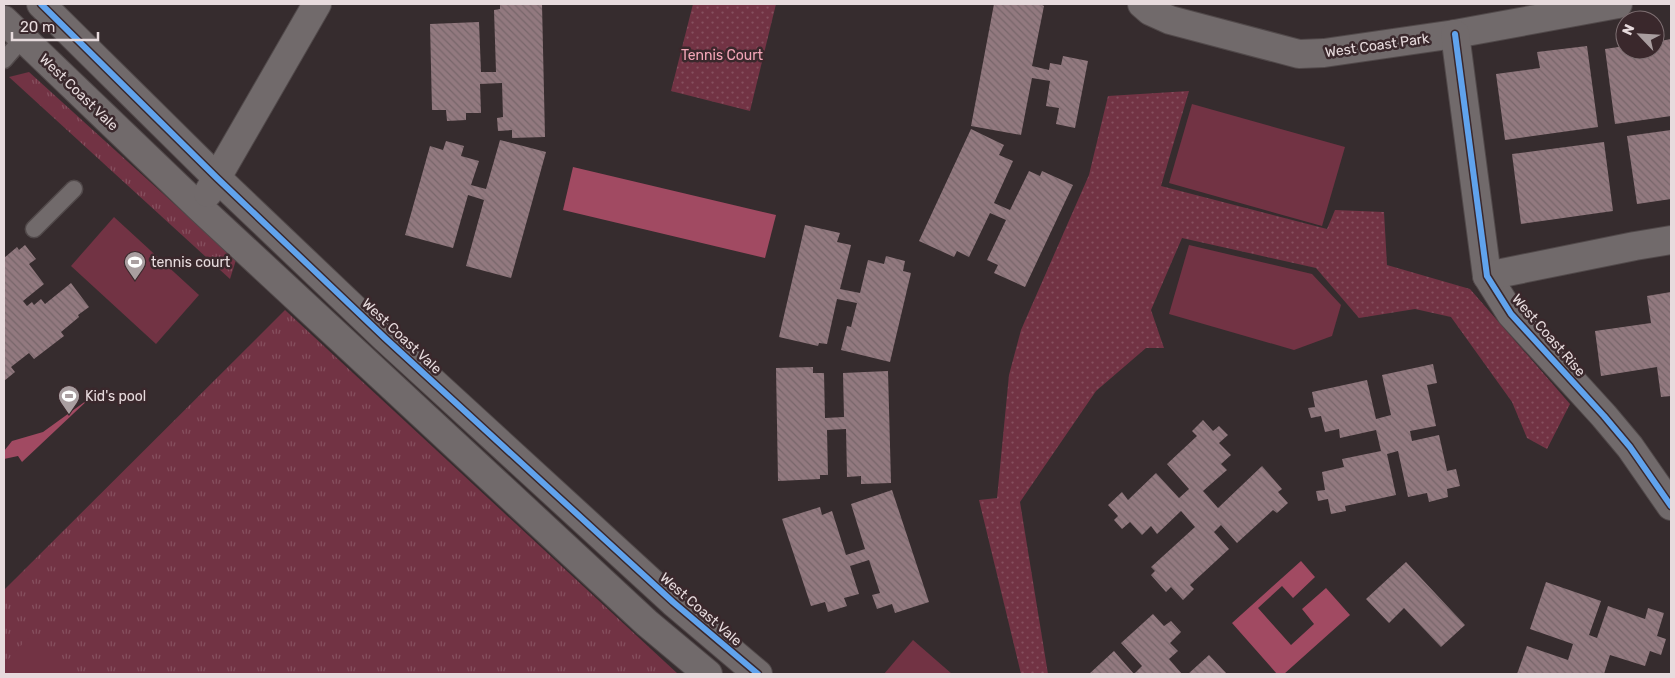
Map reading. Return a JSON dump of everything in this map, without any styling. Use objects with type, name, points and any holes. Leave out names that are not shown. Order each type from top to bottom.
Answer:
[{"type":"street","points":[[200,208],[317,4]]},
{"type":"street","name":"West Coast Park","points":[[1142,4],[1150,11],[1170,20],[1299,54],[1324,53],[1455,34],[1618,4]]},
{"type":"street","name":"West Coast Vale","points":[[23,38],[45,7],[217,178],[386,338],[658,589],[758,674]]},
{"type":"street","name":"West Coast Vale","points":[[4,20],[200,208],[640,616],[708,674]]},
{"type":"street","name":"West Coast Rise","points":[[1455,34],[1486,276],[1511,314],[1630,447],[1671,506]]},
{"type":"street","points":[[1486,276],[1671,240]]},
{"type":"lane","points":[[4,60],[23,38]]},
{"type":"lane","points":[[34,229],[74,189]]},
{"type":"green space","name":"Tennis Court","points":[[693,4],[776,4],[750,111],[671,91]]},
{"type":"green space","points":[[29,72],[236,260],[230,279],[9,77]]},
{"type":"green space","points":[[1189,91],[1161,186],[1327,229],[1335,210],[1384,212],[1387,265],[1470,289],[1570,404],[1547,449],[1527,438],[1512,402],[1451,317],[1415,309],[1359,318],[1316,268],[1182,238],[1151,310],[1164,348],[1146,348],[1096,391],[1020,502],[1048,674],[1021,674],[979,500],[997,498],[1009,375],[1021,330],[1089,175],[1108,96]]},
{"type":"green space","points":[[1192,104],[1345,147],[1322,226],[1169,183]]},
{"type":"green space","name":"tennis court","points":[[114,217],[199,295],[156,344],[71,266]]},
{"type":"green space","points":[[1189,245],[1312,274],[1341,305],[1332,336],[1294,350],[1169,314]]},
{"type":"green space","points":[[285,310],[678,674],[4,674],[4,590]]},
{"type":"green space","points":[[28,638],[65,674],[4,674],[4,664]]},
{"type":"green space","points":[[913,640],[952,674],[884,674]]},
{"type":"shaded area","points":[[573,167],[776,215],[765,258],[563,210]]},
{"type":"shaded area","name":"Kid's pool","points":[[90,398],[22,462],[18,456],[4,459],[4,451],[12,441],[43,432]]},
{"type":"shaded area","points":[[1301,561],[1315,577],[1293,598],[1282,586],[1258,608],[1291,645],[1314,624],[1302,609],[1326,588],[1350,615],[1284,674],[1277,674],[1232,623]]},
{"type":"building","points":[[542,4],[545,137],[512,138],[512,130],[498,131],[497,118],[503,117],[502,83],[480,84],[481,113],[466,113],[466,120],[447,121],[446,110],[432,110],[430,24],[479,22],[481,72],[496,72],[494,10],[500,9],[500,5]]},
{"type":"building","points":[[994,4],[1040,4],[1044,6],[1032,66],[1049,70],[1050,63],[1061,65],[1063,56],[1088,61],[1075,128],[1056,124],[1059,108],[1046,106],[1050,81],[1032,78],[1021,135],[971,126]]},
{"type":"building","points":[[1671,39],[1671,116],[1615,124],[1605,49],[1615,48],[1615,60],[1665,60],[1665,40]]},
{"type":"building","points":[[1587,46],[1598,127],[1505,140],[1496,74],[1540,68],[1537,52]]},
{"type":"building","points":[[971,129],[1004,145],[999,155],[1013,161],[994,203],[1010,210],[1029,171],[1040,176],[1042,171],[1073,185],[1025,287],[994,273],[998,265],[987,260],[1006,220],[990,213],[969,257],[957,251],[954,257],[919,241]]},
{"type":"building","points":[[1671,130],[1671,199],[1637,204],[1627,136]]},
{"type":"building","points":[[500,140],[546,152],[511,278],[466,266],[484,200],[468,195],[453,248],[405,235],[430,146],[443,150],[446,141],[464,146],[461,156],[479,161],[471,185],[486,189]]},
{"type":"building","points":[[1604,142],[1613,211],[1521,224],[1512,154]]},
{"type":"building","points":[[805,225],[840,233],[837,242],[851,245],[840,289],[860,293],[868,260],[884,264],[886,256],[905,261],[903,271],[911,273],[890,362],[841,350],[847,326],[851,327],[857,303],[837,299],[827,344],[819,343],[818,346],[779,337]]},
{"type":"building","points":[[25,245],[36,259],[29,264],[44,284],[23,301],[27,306],[32,302],[34,305],[41,299],[45,304],[71,283],[89,307],[61,332],[64,336],[34,359],[29,353],[11,367],[15,372],[4,381],[4,258],[17,247],[19,250]]},
{"type":"building","points":[[1671,292],[1671,396],[1661,397],[1657,367],[1601,376],[1595,331],[1651,323],[1647,296]]},
{"type":"building","points":[[1433,364],[1437,383],[1427,385],[1436,426],[1410,431],[1412,441],[1439,435],[1447,471],[1456,469],[1460,486],[1447,489],[1448,497],[1429,502],[1427,493],[1408,497],[1398,451],[1387,454],[1396,495],[1345,506],[1346,511],[1331,514],[1328,499],[1318,501],[1316,491],[1325,490],[1322,472],[1344,467],[1342,459],[1381,451],[1376,430],[1340,438],[1339,429],[1325,432],[1321,416],[1311,418],[1308,408],[1315,407],[1312,392],[1367,380],[1376,419],[1391,415],[1382,375]]},
{"type":"building","points":[[813,367],[813,373],[824,373],[825,418],[844,417],[843,373],[888,371],[891,483],[861,484],[861,476],[847,477],[846,429],[827,430],[828,475],[820,475],[820,479],[778,481],[776,368]]},
{"type":"building","points":[[1203,420],[1213,431],[1219,426],[1228,435],[1219,443],[1231,455],[1221,464],[1227,470],[1203,491],[1218,508],[1262,466],[1282,489],[1278,492],[1288,503],[1277,513],[1273,510],[1237,543],[1221,525],[1214,532],[1229,549],[1190,585],[1194,589],[1183,600],[1171,587],[1166,592],[1151,575],[1155,571],[1151,567],[1195,527],[1181,511],[1157,534],[1151,526],[1142,535],[1130,522],[1122,529],[1114,520],[1118,516],[1108,505],[1122,492],[1128,500],[1156,473],[1179,498],[1189,489],[1167,464],[1197,436],[1192,431]]},
{"type":"building","points":[[892,490],[929,602],[895,613],[892,604],[877,609],[872,595],[880,593],[869,560],[850,566],[859,594],[844,598],[847,606],[828,612],[825,602],[811,606],[782,519],[820,507],[822,515],[832,511],[846,555],[865,549],[851,504]]},
{"type":"building","points":[[1406,562],[1465,625],[1441,647],[1404,608],[1389,623],[1366,599]]},
{"type":"building","points":[[1546,582],[1601,601],[1589,635],[1597,638],[1608,606],[1645,619],[1648,608],[1664,613],[1657,636],[1666,639],[1661,655],[1650,651],[1645,666],[1610,655],[1604,674],[1517,674],[1527,646],[1568,660],[1573,644],[1530,629]]},
{"type":"building","points":[[1153,614],[1164,626],[1171,621],[1181,632],[1170,643],[1178,651],[1169,659],[1182,674],[1134,674],[1142,666],[1121,643]]},
{"type":"building","points":[[1114,651],[1134,674],[1089,674]]},
{"type":"building","points":[[1209,655],[1227,674],[1188,674]]},
{"type":"cycle path","points":[[41,4],[217,178],[385,338],[673,602],[758,674]]},
{"type":"cycle path","points":[[1455,34],[1487,276],[1511,314],[1630,447],[1671,506]]},
{"type":"place","name":"tennis court","points":[[135,281]]},
{"type":"place","name":"Kid's pool","points":[[69,415]]}]
